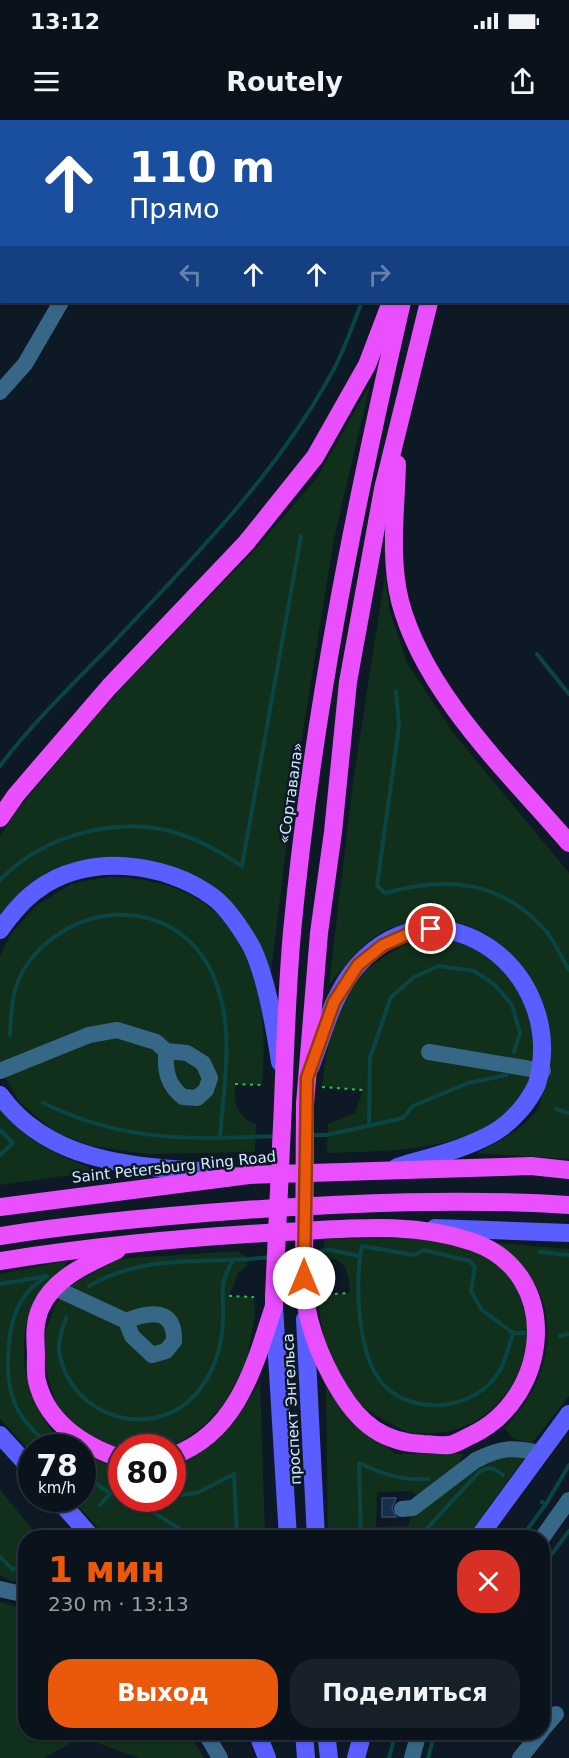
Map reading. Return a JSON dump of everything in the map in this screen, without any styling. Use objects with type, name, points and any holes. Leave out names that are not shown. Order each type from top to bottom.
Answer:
[{"type":"highway","points":[[0,818],[16,795],[109,687],[246,543],[315,457],[367,365],[391,303]]},
{"type":"highway","name":"«Сортавала»","points":[[186,1448],[221,1424],[242,1396],[255,1366],[274,1301],[292,933],[303,832],[326,676],[360,485],[402,303]]},
{"type":"highway","points":[[315,1083],[319,933],[333,832],[348,682],[383,489],[429,303]]},
{"type":"highway","points":[[397,431],[394,554],[400,600],[416,648],[448,700],[569,843]]},
{"type":"highway","name":"проспект Энгельса","points":[[310,1296],[304,1278],[305,1104],[315,1083]]},
{"type":"highway","name":"Saint Petersburg Ring Road","points":[[0,1207],[249,1175],[531,1166],[569,1170]]},
{"type":"highway","points":[[0,1236],[56,1227],[163,1216],[358,1202],[526,1202],[569,1205]]},
{"type":"highway","points":[[0,1261],[180,1237],[394,1226],[434,1232],[475,1243],[499,1256],[520,1277],[534,1305],[536,1337],[529,1376],[512,1405],[490,1426],[450,1445],[402,1443],[362,1422],[328,1372],[310,1296]]},
{"type":"highway","points":[[108,1453],[80,1442],[50,1408],[37,1381],[35,1330],[41,1307],[55,1288],[73,1272],[119,1250],[180,1237]]},
{"type":"main road","points":[[0,930],[36,890],[76,871],[116,864],[170,875],[213,897],[248,941],[266,991],[283,1095]]},
{"type":"main road","points":[[315,1083],[334,1002],[358,965],[383,945],[408,934],[431,929],[477,936],[503,950],[523,968],[538,990],[545,1011],[549,1035],[543,1071],[531,1097],[497,1131],[451,1151],[387,1170]]},
{"type":"main road","points":[[0,1095],[11,1110],[31,1129],[93,1158],[142,1167],[249,1175]]},
{"type":"main road","points":[[394,1226],[569,1233]]},
{"type":"main road","name":"проспект Энгельса","points":[[310,1296],[316,1530]]},
{"type":"main road","name":"проспект Энгельса","points":[[274,1301],[288,1530]]},
{"type":"main road","points":[[484,1530],[569,1414]]},
{"type":"main road","points":[[0,1435],[18,1455]]},
{"type":"main road","points":[[69,1512],[85,1530]]},
{"type":"main road","points":[[260,1740],[267,1758]]},
{"type":"main road","points":[[305,1740],[306,1758]]},
{"type":"main road","points":[[327,1740],[329,1758]]},
{"type":"main road","points":[[356,1758],[361,1740]]},
{"type":"street","points":[[0,392],[25,364],[60,303]]},
{"type":"street","points":[[0,1071],[89,1035],[117,1030],[156,1042],[166,1051]]},
{"type":"street","points":[[429,1052],[543,1071]]},
{"type":"street","points":[[55,1288],[126,1321]]},
{"type":"street","points":[[402,1509],[413,1509],[487,1454],[513,1447],[541,1453]]},
{"type":"street","points":[[548,1530],[569,1500]]},
{"type":"street","points":[[0,1589],[18,1593]]},
{"type":"street","points":[[550,1721],[556,1714]]},
{"type":"street","points":[[210,1740],[220,1758]]},
{"type":"street","points":[[412,1758],[417,1740]]},
{"type":"street","points":[[520,1758],[535,1740]]},
{"type":"path","points":[[315,1083],[363,1090]]},
{"type":"path","points":[[235,1084],[262,1085]]},
{"type":"path","points":[[310,1296],[350,1293]]},
{"type":"path","points":[[229,1296],[254,1297]]},
{"type":"green space","points":[[370,384],[334,539],[293,792],[270,980],[256,937],[218,891],[75,864],[0,918],[0,837],[16,812],[103,708],[251,554],[317,478]]},
{"type":"green space","points":[[385,575],[390,612],[407,663],[454,734],[569,873],[569,1159],[477,1153],[511,1134],[533,1115],[539,1107],[546,1068],[544,1030],[535,994],[518,964],[494,940],[464,925],[429,920],[389,929],[371,939],[329,985],[353,782]]},
{"type":"green space","points":[[108,877],[152,882],[188,894],[216,913],[237,938],[252,969],[260,1004],[264,1043],[262,1085],[235,1084],[236,1103],[240,1113],[244,1118],[256,1124],[255,1152],[147,1154],[92,1146],[55,1132],[20,1103],[0,1068],[0,956],[10,935],[36,906],[71,884]]},
{"type":"green space","points":[[455,937],[516,971],[535,1015],[541,1032],[541,1047],[519,1098],[499,1118],[475,1132],[446,1142],[385,1151],[327,1153],[328,1124],[355,1113],[363,1090],[322,1087],[333,1027],[349,992],[376,963],[409,942],[423,938]]},
{"type":"green space","points":[[0,1107],[9,1119],[31,1139],[57,1154],[99,1171],[0,1185]]},
{"type":"green space","points":[[399,1238],[454,1243],[484,1254],[510,1275],[524,1301],[528,1331],[523,1361],[510,1388],[489,1412],[463,1427],[419,1433],[408,1432],[398,1427],[354,1398],[342,1384],[328,1354],[317,1295],[350,1293],[349,1279],[342,1264],[323,1258],[324,1239]]},
{"type":"green space","points":[[497,1243],[569,1249],[569,1396],[532,1443],[514,1439],[504,1428],[519,1412],[540,1375],[546,1354],[545,1311],[539,1291],[527,1272]]},
{"type":"green space","points":[[237,1251],[247,1257],[247,1266],[238,1273],[229,1296],[254,1297],[255,1314],[246,1365],[224,1404],[202,1427],[186,1438],[186,1434],[108,1434],[108,1443],[96,1438],[96,1434],[84,1432],[58,1409],[44,1365],[45,1333],[55,1305],[72,1285],[117,1259]]},
{"type":"green space","points":[[68,1261],[38,1296],[25,1330],[25,1367],[29,1386],[44,1420],[55,1434],[18,1434],[18,1438],[0,1418],[0,1274]]},
{"type":"green space","points":[[260,1382],[265,1530],[100,1530],[84,1512],[96,1512],[96,1459],[108,1464],[108,1512],[186,1512],[186,1458],[214,1441],[233,1421]]},
{"type":"green space","points":[[326,1386],[351,1423],[396,1454],[463,1454],[457,1468],[419,1497],[411,1491],[377,1492],[376,1527],[408,1526],[411,1517],[479,1462],[497,1456],[525,1457],[472,1530],[328,1530]]},
{"type":"green space","points":[[0,1489],[32,1530],[18,1530],[18,1580],[13,1582],[0,1575]]},
{"type":"green space","points":[[0,1602],[18,1607],[18,1740],[76,1740],[44,1758],[0,1758]]},
{"type":"green space","points":[[89,1740],[192,1740],[204,1758],[139,1758]]},
{"type":"building","points":[[382,1498],[396,1498],[392,1509],[396,1517],[382,1517]]},
{"type":"waterway","points":[[0,766],[40,718],[204,546],[261,479],[312,407],[334,369],[362,303]]},
{"type":"waterway","points":[[0,880],[18,864],[60,840],[108,828],[133,826],[157,828],[180,834],[212,848],[242,866],[301,536]]},
{"type":"waterway","points":[[537,654],[569,694]]},
{"type":"waterway","points":[[396,691],[399,726],[377,886],[385,893],[408,888],[451,884],[471,886],[491,892],[528,913],[545,930],[569,970]]},
{"type":"waterway","points":[[10,1035],[13,1001],[20,976],[43,946],[66,930],[91,919],[118,915],[144,917],[169,927],[191,943],[209,967],[218,987],[226,1029],[227,1051],[220,1138]]},
{"type":"waterway","points":[[369,1125],[370,1058],[391,997],[414,977],[439,966],[474,971],[494,984],[512,1005],[520,1033],[514,1052]]},
{"type":"waterway","points":[[311,1135],[327,1135],[403,1118],[413,1106],[468,1083],[507,1075]]},
{"type":"waterway","points":[[43,1103],[102,1125],[157,1136],[213,1138],[276,1136]]},
{"type":"waterway","points":[[556,1109],[569,1113]]},
{"type":"waterway","points":[[0,1130],[13,1143],[0,1155]]},
{"type":"waterway","points":[[513,1333],[482,1310],[471,1291],[475,1267],[470,1261],[424,1250],[414,1255],[362,1246],[358,1281],[360,1322],[364,1343],[378,1378],[389,1390],[402,1398],[432,1405],[448,1404],[477,1394],[499,1372],[513,1333],[529,1333]]},
{"type":"waterway","points":[[310,1252],[330,1250],[359,1256]]},
{"type":"waterway","points":[[540,1252],[569,1255]]},
{"type":"waterway","points":[[280,1256],[300,1254]]},
{"type":"waterway","points":[[89,1286],[111,1275],[155,1264],[270,1257]]},
{"type":"waterway","points":[[66,1318],[59,1349],[66,1373],[79,1393],[97,1408],[118,1417],[141,1419],[163,1416],[184,1405],[202,1386],[211,1371],[222,1335],[225,1276],[233,1261]]},
{"type":"waterway","points":[[0,1284],[47,1276],[28,1291],[19,1306],[10,1335],[8,1352],[10,1385],[14,1399],[22,1417],[37,1434]]},
{"type":"waterway","points":[[560,1336],[569,1334]]},
{"type":"waterway","points":[[361,1530],[359,1463],[393,1476],[428,1479]]},
{"type":"waterway","points":[[542,1502],[546,1504],[569,1465]]},
{"type":"waterway","points":[[425,1530],[479,1472],[491,1469],[503,1475]]},
{"type":"waterway","points":[[186,1494],[197,1493],[234,1474],[237,1530]]},
{"type":"waterway","points":[[96,1484],[108,1492]]},
{"type":"waterway","points":[[100,1505],[108,1496]]},
{"type":"waterway","points":[[527,1530],[546,1504]]},
{"type":"waterway","points":[[153,1512],[181,1530]]},
{"type":"waterway","points":[[550,1557],[569,1531]]},
{"type":"waterway","points":[[0,1557],[13,1570],[18,1567]]},
{"type":"waterway","points":[[389,1758],[394,1740]]},
{"type":"waterway","points":[[428,1758],[433,1740]]},
{"type":"route","points":[[304,1278],[307,1078],[334,1002],[358,965],[383,945],[408,934],[431,929]]}]
